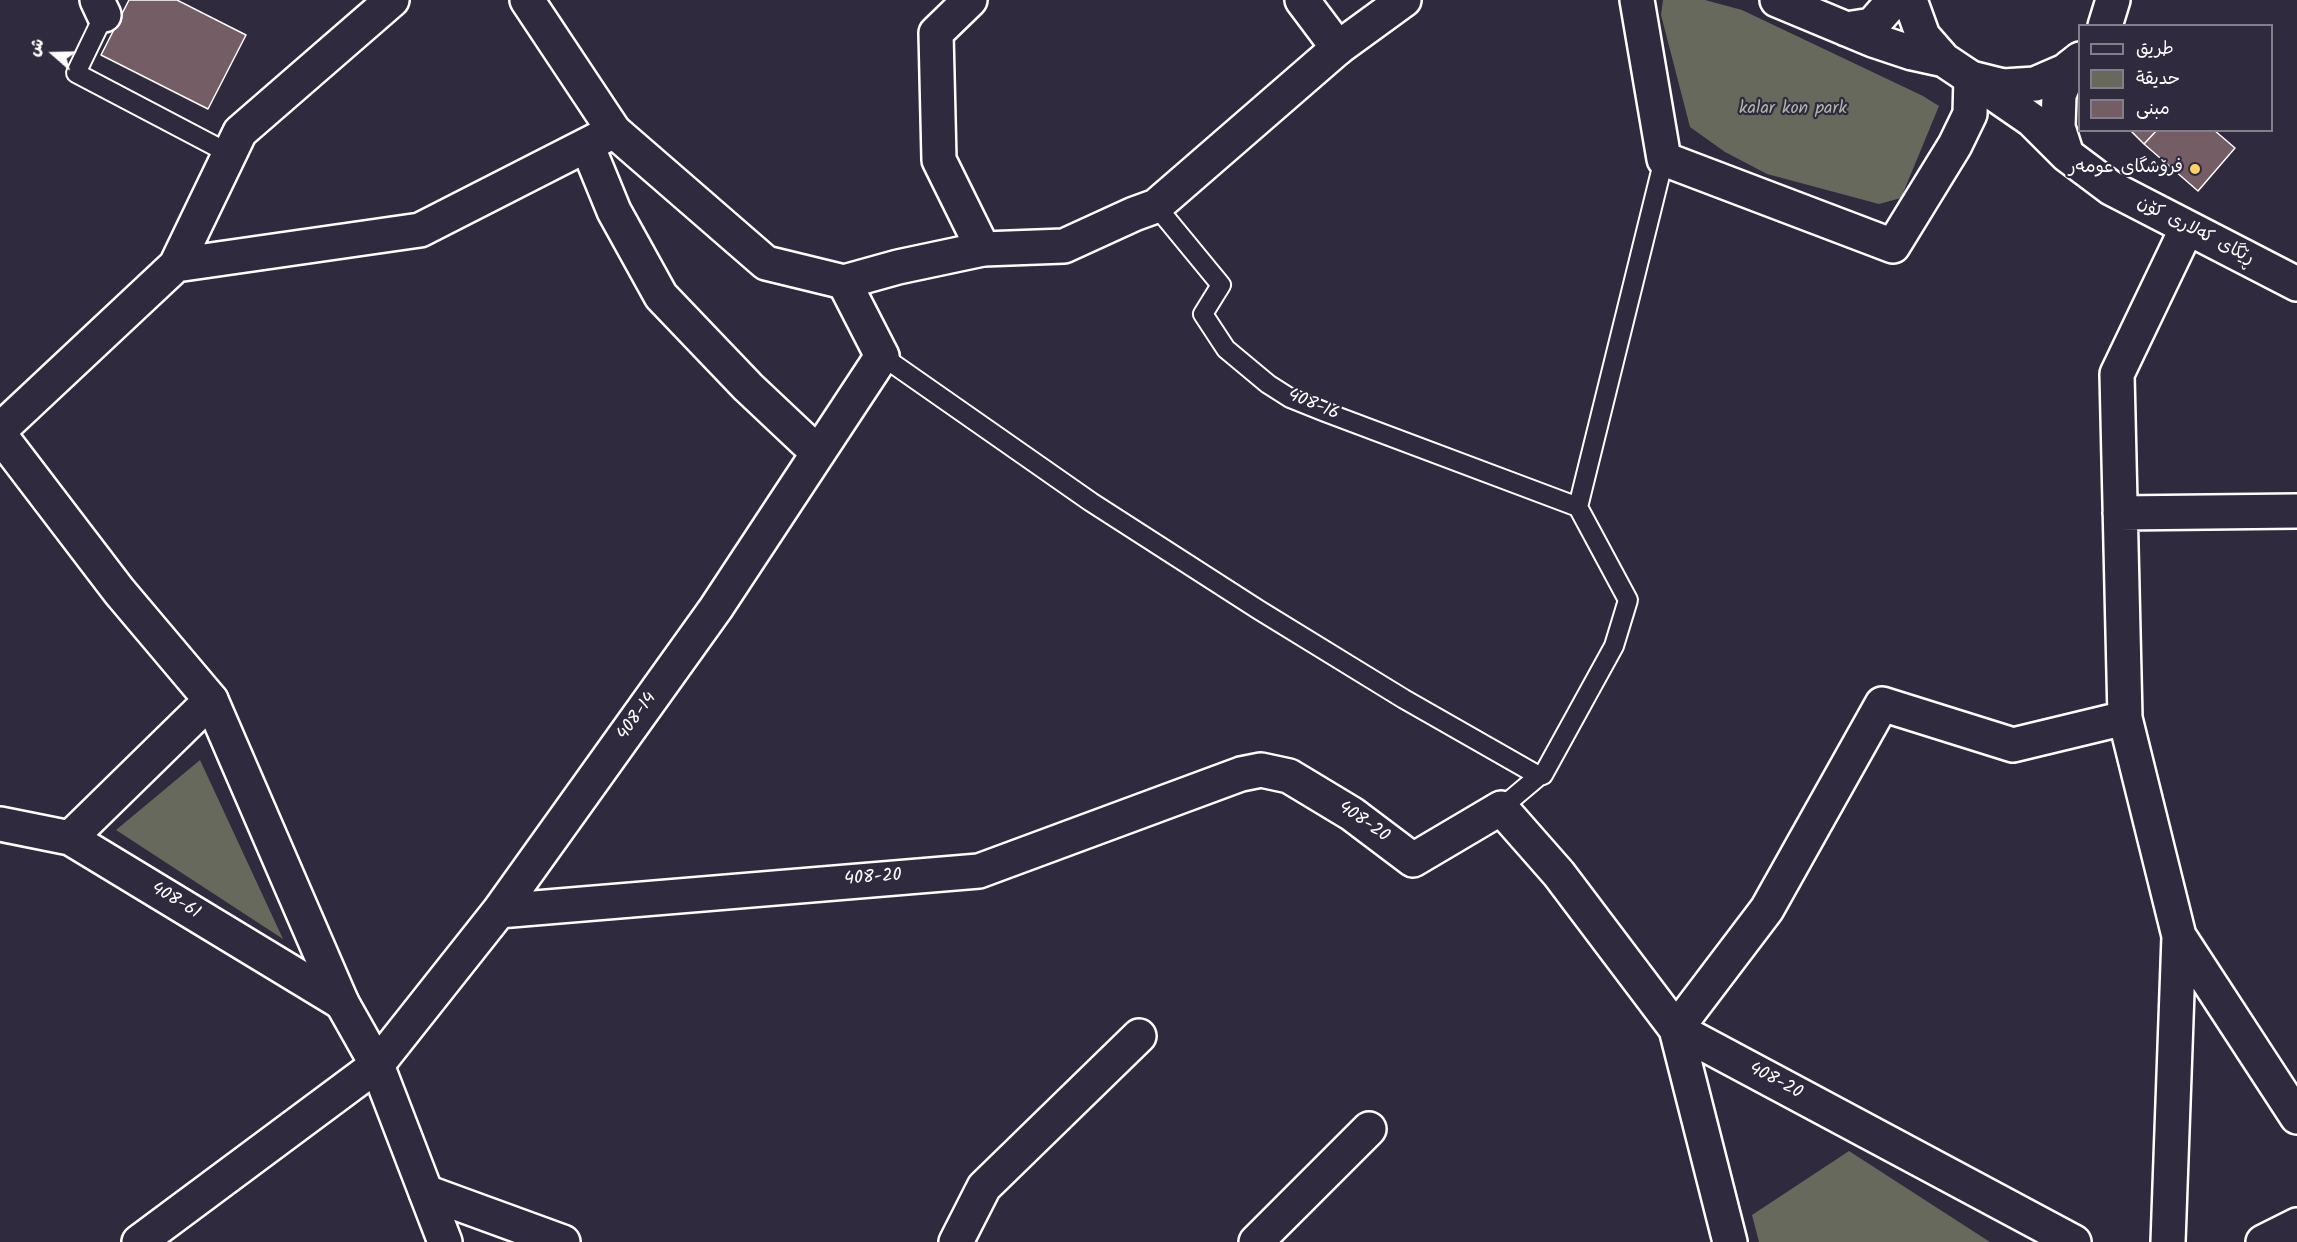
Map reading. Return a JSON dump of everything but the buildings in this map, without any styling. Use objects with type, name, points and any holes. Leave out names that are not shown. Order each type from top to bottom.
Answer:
[{"type":"street","points":[[0,430],[176,265],[240,132],[392,0]]},
{"type":"street","points":[[526,0],[601,138],[614,211],[661,296],[748,387],[818,453]]},
{"type":"street","points":[[970,0],[936,33],[939,160],[983,249]]},
{"type":"street","points":[[1302,0],[1338,48]]},
{"type":"street","points":[[601,138],[766,263],[844,282],[898,267],[983,249],[1064,246],[1156,206],[1338,48],[1404,0]]},
{"type":"street","points":[[1637,0],[1665,159],[1893,246],[1955,145],[1970,114],[1971,78],[2003,86],[2035,84],[2065,71],[2075,63]]},
{"type":"street","points":[[1777,0],[1912,53],[1944,60]]},
{"type":"street","points":[[1846,29],[1872,25],[1893,0]]},
{"type":"street","points":[[1910,0],[1923,36],[1944,60]]},
{"type":"street","points":[[2106,24],[2113,0]]},
{"type":"street","name":"ڕێگای کەلاری کۆن","points":[[1944,60],[2032,120],[2067,155],[2111,188],[2297,284]]},
{"type":"street","points":[[2067,155],[2058,127],[2059,95],[2075,63]]},
{"type":"street","points":[[176,265],[420,230],[601,138]]},
{"type":"street","points":[[2168,1242],[2179,936],[2124,718],[2117,374],[2187,228]]},
{"type":"street","points":[[844,282],[882,356]]},
{"type":"street","name":"408-14","points":[[139,1242],[377,1065],[499,911],[716,608],[882,356]]},
{"type":"street","points":[[0,435],[119,591],[211,700],[342,1003],[377,1065],[446,1242]]},
{"type":"street","points":[[2120,513],[2297,512]]},
{"type":"street","points":[[70,838],[211,700]]},
{"type":"street","points":[[1730,1242],[1676,1029],[1767,909],[1882,704],[2013,745],[2124,718]]},
{"type":"street","name":"408-20","points":[[499,911],[979,871],[1241,774],[1261,771],[1289,776],[1352,814],[1413,860],[1501,808],[1559,874],[1676,1029],[2074,1242]]},
{"type":"street","name":"408-61","points":[[0,824],[70,838],[342,1003]]},
{"type":"street","points":[[2179,936],[2297,1117]]},
{"type":"street","points":[[956,1242],[984,1187],[1139,1036]]},
{"type":"street","points":[[1256,1242],[1369,1129]]},
{"type":"street","points":[[426,1192],[563,1242]]},
{"type":"street","points":[[2263,1242],[2297,1225]]},
{"type":"lane","points":[[101,7],[76,73],[230,154]]},
{"type":"lane","points":[[1501,808],[1543,775],[1614,646],[1628,600],[1578,507],[1665,159]]},
{"type":"lane","name":"408-16","points":[[1156,206],[1221,285],[1203,314],[1226,349],[1268,384],[1290,398],[1325,412],[1578,507]]},
{"type":"lane","points":[[882,356],[1091,502],[1259,610],[1404,699],[1539,776]]},
{"type":"green space","name":"kalar kon park","points":[[1663,0],[1705,0],[1742,10],[1923,96],[1939,106],[1901,198],[1879,204],[1767,174],[1725,152],[1690,127],[1661,15]]},
{"type":"green space","points":[[200,760],[283,939],[116,830]]},
{"type":"green space","points":[[1849,1151],[1990,1242],[1759,1242],[1752,1215]]},
{"type":"place","name":"فرۆشگای عومەر","points":[[2195,169]]}]
